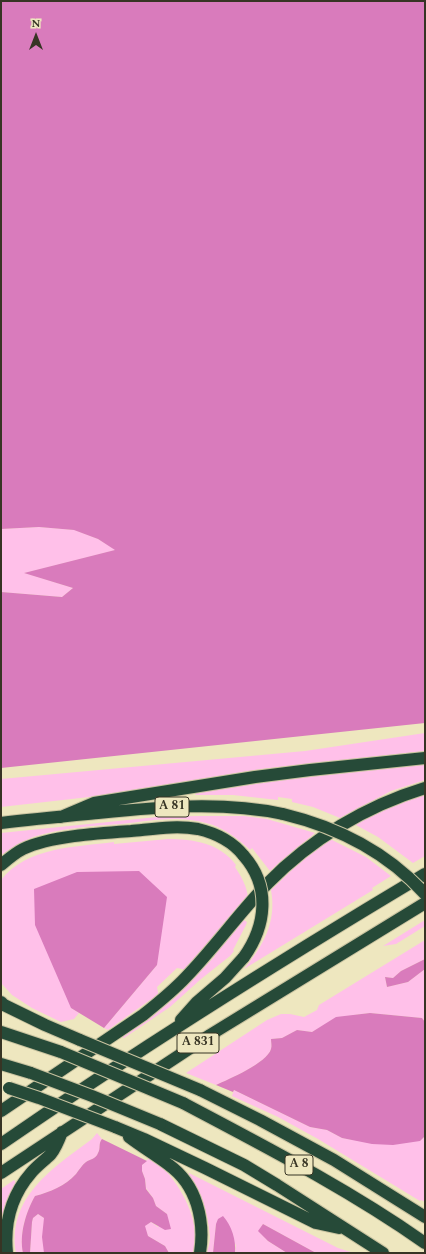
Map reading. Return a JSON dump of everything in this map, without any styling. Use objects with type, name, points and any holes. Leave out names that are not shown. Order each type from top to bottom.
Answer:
[{"type":"highway","points":[[61,817],[94,803],[310,770],[425,758]]},
{"type":"highway","points":[[1,1111],[143,1015],[164,997],[195,968],[268,882],[306,849],[351,819],[388,801],[425,788]]},
{"type":"highway","name":"A 81","points":[[1,823],[144,809],[201,806],[245,808],[283,814],[322,824],[359,842],[393,864],[425,894]]},
{"type":"highway","points":[[1,865],[24,849],[45,842],[75,836],[178,827],[198,829],[218,836],[235,846],[244,856],[258,879],[262,899],[259,928],[255,939],[244,957],[225,978],[197,1002],[174,1029]]},
{"type":"highway","name":"A 831","points":[[1,1144],[174,1029],[304,947],[425,874]]},
{"type":"highway","name":"A 831","points":[[1,1173],[240,1016],[425,903]]},
{"type":"highway","points":[[1,1002],[4,1005],[45,1025],[200,1090],[260,1120],[334,1160],[425,1217]]},
{"type":"highway","name":"A 8","points":[[1,1032],[61,1052],[183,1103],[321,1177],[366,1203],[425,1243]]},
{"type":"highway","name":"A 8","points":[[1,1064],[31,1073],[92,1096],[160,1124],[244,1165],[383,1253]]},
{"type":"highway","points":[[5,1086],[115,1127],[142,1143],[171,1165],[179,1173],[194,1198],[201,1220],[202,1241],[200,1253]]},
{"type":"highway","points":[[7,1253],[6,1236],[8,1217],[15,1197],[29,1175],[51,1153],[63,1131]]},
{"type":"highway","points":[[142,1143],[205,1168],[316,1223],[349,1231]]},
{"type":"shaded area","points":[[1,1],[425,1],[425,723],[1,768],[1,592],[62,597],[73,588],[24,573],[115,550],[98,539],[74,530],[39,527],[1,529]]},
{"type":"shaded area","points":[[39,527],[75,530],[98,539],[116,550],[25,573],[73,588],[62,597],[1,592],[1,529]]},
{"type":"shaded area","points":[[425,733],[425,751],[261,769],[107,795],[1,807],[1,779],[305,751]]},
{"type":"shaded area","points":[[425,764],[425,780],[391,791],[340,818],[313,807],[292,802],[292,799],[278,797],[278,800],[233,795],[195,794],[196,792],[280,780]]},
{"type":"shaded area","points":[[425,795],[425,856],[413,863],[378,837],[354,824],[390,806]]},
{"type":"shaded area","points":[[244,816],[267,819],[315,833],[270,871],[252,848],[250,850],[230,834],[212,825],[185,819],[153,820],[54,831],[33,837],[1,855],[1,833],[157,817]]},
{"type":"shaded area","points":[[168,839],[196,841],[214,847],[222,852],[236,865],[235,867],[243,881],[248,898],[187,970],[177,968],[157,987],[159,997],[152,1002],[150,1000],[108,1030],[104,1028],[157,965],[71,1008],[79,1013],[74,1019],[61,1022],[32,1008],[12,995],[1,983],[1,880],[12,869],[24,861],[53,850],[114,842],[114,844]]},
{"type":"shaded area","points":[[330,839],[366,857],[391,876],[372,888],[373,890],[244,969],[257,951],[267,933],[272,913],[271,890],[301,861]]},
{"type":"shaded area","points":[[139,871],[167,897],[157,965],[104,1028],[71,1008],[35,925],[34,889],[77,872]]},
{"type":"shaded area","points":[[242,919],[247,922],[233,950],[234,951],[230,956],[201,979],[170,1007],[124,1038],[122,1037],[153,1016],[178,995],[215,956],[214,955],[217,950]]},
{"type":"shaded area","points":[[425,920],[425,926],[396,944],[383,946]]},
{"type":"shaded area","points":[[425,940],[425,959],[401,971],[393,978],[385,977],[387,987],[408,982],[425,969],[425,1022],[422,1018],[370,1013],[354,1015],[323,1026],[312,1032],[297,1030],[282,1038],[271,1039],[271,1049],[263,1060],[238,1075],[216,1085],[186,1073],[267,1020],[281,1014],[304,1017],[317,1010],[319,1005]]},
{"type":"shaded area","points":[[425,959],[425,969],[408,982],[387,987],[385,977],[393,978],[401,971]]},
{"type":"shaded area","points":[[370,1013],[422,1018],[425,1022],[425,1136],[420,1141],[393,1145],[372,1144],[342,1138],[327,1130],[310,1127],[234,1090],[233,1092],[216,1085],[238,1075],[263,1060],[271,1049],[271,1039],[282,1038],[297,1030],[312,1032],[336,1017]]},
{"type":"shaded area","points":[[234,1090],[310,1127],[327,1130],[342,1138],[353,1140],[420,1141],[425,1136],[425,1202],[420,1201],[318,1139],[278,1117],[232,1096]]},
{"type":"shaded area","points":[[97,1133],[102,1139],[96,1157],[85,1163],[72,1178],[62,1185],[35,1196],[24,1223],[22,1238],[23,1253],[16,1253],[15,1233],[19,1216],[26,1200],[48,1173],[92,1139]]},
{"type":"shaded area","points":[[102,1139],[147,1161],[142,1165],[146,1189],[153,1198],[156,1206],[167,1214],[171,1229],[165,1230],[151,1222],[145,1226],[148,1236],[165,1246],[169,1253],[44,1253],[42,1237],[44,1218],[38,1214],[33,1218],[32,1222],[30,1253],[23,1253],[22,1238],[24,1223],[35,1196],[57,1188],[72,1178],[85,1163],[97,1155]]},
{"type":"shaded area","points":[[149,1158],[166,1171],[173,1179],[190,1209],[195,1232],[193,1253],[169,1253],[165,1246],[148,1236],[144,1226],[151,1222],[158,1227],[167,1214],[156,1206],[153,1198],[146,1188],[142,1165]]},
{"type":"shaded area","points":[[189,1173],[338,1248],[354,1253],[316,1253],[263,1224],[259,1231],[268,1241],[287,1253],[235,1253],[236,1245],[216,1224],[213,1253],[207,1253],[210,1237],[206,1213],[201,1196],[193,1182],[188,1177]]},
{"type":"shaded area","points":[[14,1180],[16,1183],[7,1200],[1,1220],[1,1189]]},
{"type":"shaded area","points":[[38,1214],[44,1218],[44,1253],[30,1253],[32,1222],[33,1218]]},
{"type":"shaded area","points":[[223,1216],[233,1233],[235,1253],[213,1253],[216,1224],[218,1219]]},
{"type":"shaded area","points":[[263,1224],[316,1253],[287,1253],[268,1241],[258,1231]]}]
